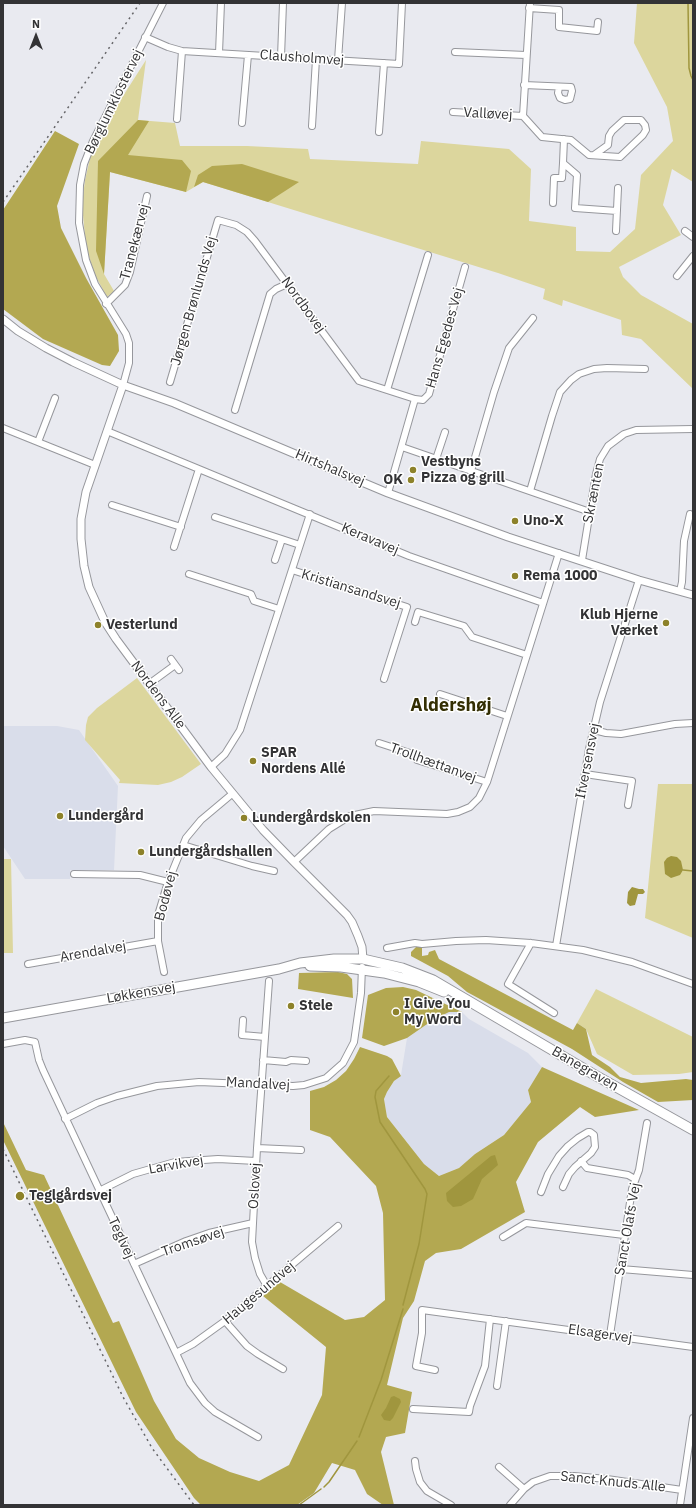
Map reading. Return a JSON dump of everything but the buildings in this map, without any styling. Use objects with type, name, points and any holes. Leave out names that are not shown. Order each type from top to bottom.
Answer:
[{"type":"main road","name":"Løkkensvej","points":[[3,1018],[279,969],[320,960],[334,959],[362,964]]},
{"type":"main road","name":"Banegraven","points":[[362,964],[402,968],[430,979],[593,1074],[693,1130]]},
{"type":"street","name":"Børglumklostervej","points":[[123,385],[129,363],[129,344],[126,334],[106,304],[91,274],[83,248],[79,217],[80,185],[84,164],[92,141],[163,3]]},
{"type":"street","points":[[219,53],[222,3]]},
{"type":"street","points":[[281,57],[283,3]]},
{"type":"street","points":[[338,60],[342,3]]},
{"type":"street","name":"Clausholmvej","points":[[145,37],[168,47],[182,50],[399,64],[402,3]]},
{"type":"street","points":[[594,155],[608,145],[608,136],[624,120],[641,120],[645,125],[646,130],[643,135],[620,157],[589,155],[571,140],[542,137],[523,116],[530,6],[559,10],[559,27],[597,30],[598,22]]},
{"type":"street","points":[[177,119],[182,50]]},
{"type":"street","points":[[456,52],[526,55]]},
{"type":"street","points":[[242,123],[248,55]]},
{"type":"street","points":[[312,126],[316,59]]},
{"type":"street","points":[[379,132],[384,63]]},
{"type":"street","points":[[524,85],[559,87]]},
{"type":"street","name":"Valløvej","points":[[453,112],[523,116]]},
{"type":"street","points":[[553,203],[554,178],[562,178],[564,139]]},
{"type":"street","points":[[563,163],[577,175],[575,208],[617,211]]},
{"type":"street","points":[[616,231],[618,188]]},
{"type":"street","name":"Tranekærvej","points":[[106,304],[125,285],[130,272],[147,196]]},
{"type":"street","name":"Nordbovej","points":[[218,220],[236,225],[248,232],[354,377],[364,383],[415,399]]},
{"type":"street","name":"Jørgen Brønlunds Vej","points":[[170,382],[218,220]]},
{"type":"street","points":[[685,231],[693,237]]},
{"type":"street","points":[[387,390],[428,255]]},
{"type":"street","points":[[677,276],[693,256]]},
{"type":"street","name":"Hans Egedes Vej","points":[[415,399],[423,400],[429,394],[465,267]]},
{"type":"street","points":[[235,410],[270,294],[276,289],[287,284]]},
{"type":"street","points":[[471,471],[494,392],[509,348],[533,318]]},
{"type":"street","name":"Hirtshalsvej","points":[[3,319],[18,331],[46,348],[123,385],[174,403],[388,493],[472,525],[639,580],[693,595]]},
{"type":"street","points":[[530,491],[560,392],[571,380],[580,374],[594,369],[645,369]]},
{"type":"street","name":"Nordens Alle","points":[[123,385],[86,492],[81,519],[81,539],[84,566],[89,587],[105,622],[149,684],[232,794],[294,862],[347,915],[352,922],[362,947],[362,964]]},
{"type":"street","points":[[38,442],[55,398]]},
{"type":"street","points":[[388,493],[415,399]]},
{"type":"street","points":[[3,428],[95,466]]},
{"type":"street","name":"Skrænten","points":[[582,560],[596,474],[600,459],[608,446],[618,437],[636,430],[693,430]]},
{"type":"street","name":"Keravavej","points":[[107,431],[409,556],[543,603]]},
{"type":"street","points":[[436,459],[445,432]]},
{"type":"street","points":[[402,447],[590,512]]},
{"type":"street","points":[[174,547],[199,469]]},
{"type":"street","points":[[112,505],[181,527]]},
{"type":"street","name":"Kristiansandsvej","points":[[211,767],[225,754],[240,730],[310,514]]},
{"type":"street","points":[[680,591],[682,582],[684,542],[690,514]]},
{"type":"street","points":[[214,517],[300,545]]},
{"type":"street","points":[[275,560],[282,539]]},
{"type":"street","name":"Trollhættanvej","points":[[294,862],[328,829],[350,816],[374,811],[447,814],[458,812],[470,807],[479,798],[487,782],[559,553]]},
{"type":"street","name":"Kristiansandsvej","points":[[292,570],[407,607],[384,679]]},
{"type":"street","points":[[189,574],[250,594],[254,601],[279,609]]},
{"type":"street","name":"Ifversensvej","points":[[556,946],[585,774],[600,702],[639,580]]},
{"type":"street","points":[[415,622],[418,612],[464,626],[472,637],[527,655]]},
{"type":"street","points":[[149,684],[177,668],[170,659]]},
{"type":"street","points":[[440,694],[507,716]]},
{"type":"street","points":[[594,730],[606,733],[621,734],[675,724],[693,723]]},
{"type":"street","name":"Trollhættanvej","points":[[379,743],[413,754],[417,760],[487,782]]},
{"type":"street","points":[[585,774],[632,781],[628,805]]},
{"type":"street","name":"Bodøvej","points":[[164,972],[158,941],[158,915],[168,882],[186,838],[201,820],[232,794]]},
{"type":"street","points":[[183,845],[252,866],[274,870]]},
{"type":"street","points":[[74,874],[140,875],[168,882]]},
{"type":"street","points":[[386,948],[415,943],[422,944],[456,941],[486,940],[531,943],[556,946],[632,962],[693,984]]},
{"type":"street","name":"Arendalvej","points":[[28,964],[158,941]]},
{"type":"street","points":[[531,943],[508,984],[554,1013]]},
{"type":"street","name":"Mandalvej","points":[[65,1119],[117,1096],[157,1086],[199,1082],[293,1086],[310,1084],[326,1078],[343,1063],[354,1042],[361,993],[362,964]]},
{"type":"street","name":"Oslovej","points":[[267,1286],[260,1274],[254,1258],[252,1242],[261,1084],[269,981]]},
{"type":"street","points":[[243,1020],[242,1035],[265,1037]]},
{"type":"street","name":"Teglvej","points":[[3,1044],[25,1040],[35,1042],[39,1060],[65,1119],[190,1383],[205,1403],[220,1415],[258,1437]]},
{"type":"street","points":[[263,1060],[286,1062],[291,1060],[306,1061]]},
{"type":"street","name":"Sanct Olafs Vej","points":[[610,1335],[632,1189],[639,1170],[648,1123]]},
{"type":"street","points":[[541,1192],[548,1174],[559,1156],[578,1138],[590,1132],[594,1135],[595,1146],[591,1153],[569,1174],[563,1187]]},
{"type":"street","points":[[257,1148],[300,1150]]},
{"type":"street","name":"Larvikvej","points":[[99,1191],[133,1174],[175,1162],[218,1159],[256,1161]]},
{"type":"street","points":[[581,1161],[588,1168],[628,1175],[635,1180]]},
{"type":"street","points":[[502,1237],[526,1223],[624,1235]]},
{"type":"street","name":"Tromsøvej","points":[[134,1264],[186,1241],[253,1224]]},
{"type":"street","name":"Haugesundvej","points":[[176,1353],[193,1344],[225,1321],[338,1226]]},
{"type":"street","points":[[620,1269],[693,1275]]},
{"type":"street","name":"Elsagervej","points":[[435,1370],[416,1366],[422,1333],[422,1310],[693,1347]]},
{"type":"street","points":[[413,1409],[469,1412],[485,1366],[490,1319]]},
{"type":"street","points":[[225,1321],[247,1346],[283,1369]]},
{"type":"street","points":[[497,1386],[506,1321]]},
{"type":"street","points":[[680,1505],[691,1449],[693,1418]]},
{"type":"street","points":[[415,1461],[420,1482],[427,1491],[451,1505]]},
{"type":"street","points":[[499,1467],[524,1489]]},
{"type":"street","name":"Sanct Knuds Alle","points":[[510,1505],[524,1489],[543,1478],[557,1476],[607,1479],[682,1490]]},
{"type":"shaded area","points":[[637,3],[693,3],[693,182],[672,169],[663,205],[681,235],[619,267],[623,277],[641,295],[693,324],[693,389],[641,339],[622,335],[621,320],[563,300],[562,306],[543,299],[545,289],[498,273],[203,182],[186,192],[110,172],[104,274],[114,291],[107,297],[95,275],[86,248],[82,204],[85,180],[91,154],[102,129],[146,60],[138,120],[175,123],[180,146],[247,146],[308,149],[310,159],[418,164],[421,141],[509,149],[531,169],[529,221],[576,227],[576,251],[610,252],[635,229],[641,175],[673,141],[667,107],[634,43]]},
{"type":"shaded area","points":[[138,120],[149,121],[128,155],[182,160],[191,171],[186,192],[110,172],[104,274],[96,251],[98,161]]},
{"type":"shaded area","points":[[55,131],[79,144],[57,206],[61,228],[86,278],[118,335],[119,351],[110,366],[102,365],[43,339],[3,309],[3,210]]},
{"type":"shaded area","points":[[242,164],[299,182],[268,202],[203,182],[194,187],[198,175],[212,166]]},
{"type":"shaded area","points":[[137,678],[201,764],[182,777],[171,782],[158,785],[119,783],[120,780],[85,740],[88,717],[97,708]]},
{"type":"shaded area","name":"Lundergård","points":[[3,726],[57,726],[79,730],[118,786],[114,870],[70,870],[70,879],[25,879],[3,846]]},
{"type":"shaded area","points":[[658,784],[693,784],[693,938],[645,918]]},
{"type":"shaded area","points":[[671,856],[677,857],[681,861],[683,870],[680,875],[671,878],[665,874],[664,862]]},
{"type":"shaded area","points":[[3,859],[11,859],[13,953],[3,953]]},
{"type":"shaded area","points":[[632,887],[643,889],[645,892],[643,894],[638,894],[635,905],[630,906],[627,903],[628,892]]},
{"type":"shaded area","points":[[417,946],[422,947],[422,956],[428,955],[429,952],[435,950],[439,959],[573,1030],[577,1023],[586,1029],[592,1055],[610,1067],[620,1077],[641,1083],[686,1079],[693,1080],[693,1100],[658,1102],[623,1082],[572,1049],[467,992],[448,976],[411,956],[411,952]]},
{"type":"shaded area","points":[[338,972],[347,974],[352,979],[353,998],[298,989],[299,973]]},
{"type":"shaded area","points":[[403,987],[416,990],[462,1012],[449,1012],[433,1020],[407,1038],[384,1046],[362,1038],[368,995],[386,988]]},
{"type":"shaded area","points":[[596,989],[693,1037],[693,1072],[679,1074],[633,1075],[597,1054],[586,1029],[577,1023]]},
{"type":"shaded area","points":[[449,1012],[462,1012],[469,1019],[528,1053],[542,1067],[528,1090],[531,1102],[504,1135],[475,1154],[459,1168],[439,1176],[424,1164],[387,1117],[384,1099],[394,1081],[401,1075],[407,1038],[433,1020]]},
{"type":"shaded area","points":[[360,1047],[392,1059],[401,1076],[394,1081],[384,1099],[387,1117],[424,1164],[439,1176],[459,1168],[475,1154],[504,1135],[531,1102],[528,1090],[542,1067],[639,1110],[595,1117],[580,1107],[538,1142],[516,1182],[525,1212],[461,1249],[436,1253],[425,1261],[414,1301],[403,1318],[387,1385],[412,1392],[405,1433],[386,1437],[381,1452],[394,1505],[383,1505],[367,1494],[355,1470],[332,1463],[314,1493],[297,1505],[201,1505],[194,1498],[136,1412],[3,1140],[3,1122],[26,1170],[44,1175],[113,1323],[119,1321],[154,1401],[176,1439],[199,1458],[230,1472],[259,1481],[289,1465],[322,1395],[326,1347],[263,1296],[280,1282],[345,1320],[364,1317],[385,1300],[383,1213],[376,1186],[330,1137],[310,1130],[310,1091],[324,1087],[336,1080],[346,1071]]},
{"type":"shaded area","points":[[495,1155],[498,1165],[482,1179],[473,1199],[461,1206],[453,1207],[447,1201],[446,1193],[491,1156]]},
{"type":"shaded area","points":[[394,1396],[400,1399],[401,1402],[393,1418],[390,1421],[384,1420],[381,1415],[391,1397]]},
{"type":"waterway","points":[[688,3],[689,68],[693,80]]},
{"type":"waterway","points":[[683,870],[693,871]]},
{"type":"waterway","points":[[389,1076],[376,1091],[375,1097],[380,1122],[427,1194],[419,1244],[403,1305]]},
{"type":"waterway","points":[[359,1437],[381,1380],[403,1309]]},
{"type":"waterway","points":[[324,1487],[357,1441]]},
{"type":"waterway","points":[[299,1505],[321,1489]]},
{"type":"railway","points":[[3,202],[140,3]]},
{"type":"railway","points":[[3,1149],[123,1397],[152,1448],[194,1505]]},
{"type":"place","name":"Vestbyns Pizza og grill","points":[[413,470]]},
{"type":"place","name":"OK","points":[[411,480]]},
{"type":"place","name":"Uno-X","points":[[515,521]]},
{"type":"place","name":"Rema 1000","points":[[515,576]]},
{"type":"place","name":"Klub Hjerne Værket","points":[[666,623]]},
{"type":"place","name":"Vesterlund","points":[[98,625]]},
{"type":"place","name":"SPAR Nordens Allé","points":[[253,761]]},
{"type":"place","name":"Lundergård","points":[[60,816]]},
{"type":"place","name":"Lundergårdskolen","points":[[244,818]]},
{"type":"place","name":"Lundergårdshallen","points":[[141,852]]},
{"type":"place","name":"Stele","points":[[291,1006]]},
{"type":"place","name":"I Give You My Word","points":[[396,1012]]},
{"type":"place","name":"Teglgårdsvej","points":[[20,1196]]},
{"type":"district","name":"Aldershøj","points":[[451,706]]}]
